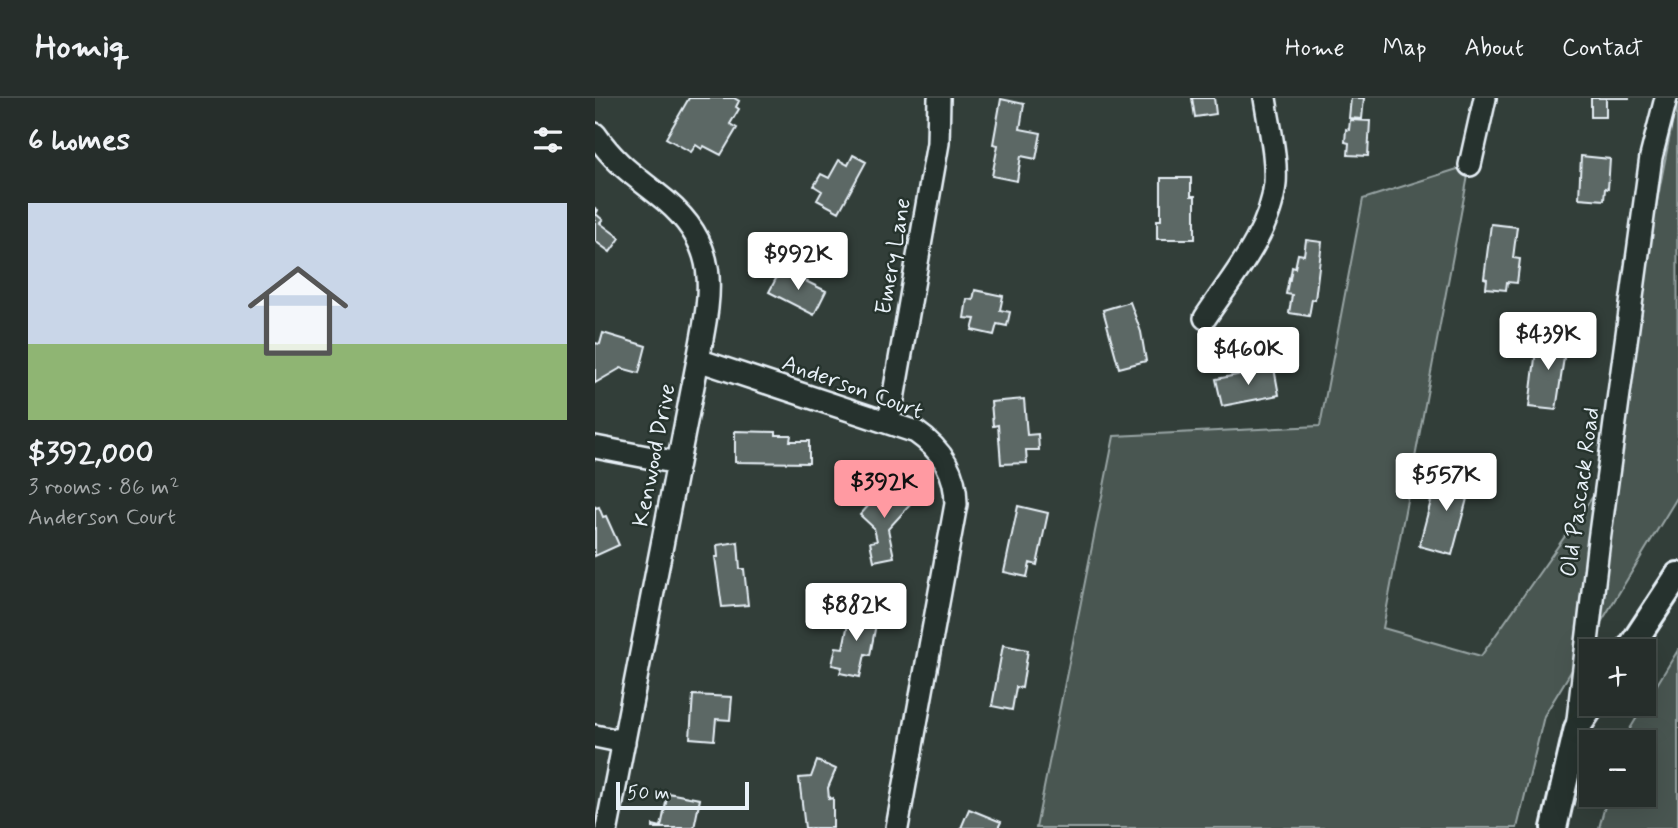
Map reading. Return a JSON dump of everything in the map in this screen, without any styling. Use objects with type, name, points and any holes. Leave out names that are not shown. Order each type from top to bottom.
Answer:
[{"type":"street","name":"Emery Lane","points":[[888,422],[938,143],[939,98]]},
{"type":"street","points":[[1205,318],[1261,233],[1271,207],[1275,162],[1265,98]]},
{"type":"street","points":[[1470,165],[1485,98]]},
{"type":"street","name":"Old Pascack Road","points":[[1577,728],[1598,548],[1651,157],[1666,98]]},
{"type":"street","name":"Kenwood Drive","points":[[595,134],[607,152],[627,172],[682,215],[705,255],[710,299],[607,828]]},
{"type":"street","name":"Anderson Court","points":[[698,360],[916,432],[932,443],[944,457],[951,472],[956,497],[897,828]]},
{"type":"street","points":[[595,447],[678,463]]},
{"type":"street","points":[[1636,639],[1678,575]]},
{"type":"street","points":[[1554,828],[1577,728],[1585,716]]},
{"type":"street","points":[[595,737],[624,742]]},
{"type":"shaded area","points":[[1677,98],[1678,496],[1591,639],[1579,639],[1579,659],[1544,716],[1517,828],[1036,828],[1114,436],[1320,426],[1363,199],[1470,165],[1383,628],[1481,656],[1603,482]]},
{"type":"shaded area","points":[[1678,650],[1678,828],[1599,828],[1605,807],[1656,807],[1656,730],[1629,730],[1638,716],[1656,716],[1656,686]]},
{"type":"building","points":[[689,98],[734,98],[739,101],[736,107],[739,109],[730,124],[737,128],[721,155],[696,145],[691,152],[666,138]]},
{"type":"building","points":[[1192,98],[1214,98],[1216,114],[1195,117]]},
{"type":"building","points":[[1351,98],[1364,98],[1362,119],[1349,118]]},
{"type":"building","points":[[1591,98],[1606,98],[1606,117],[1591,117]]},
{"type":"building","points":[[1001,99],[1024,104],[1020,129],[1041,133],[1036,159],[1021,156],[1017,181],[992,176],[998,145],[993,144]]},
{"type":"building","points":[[1350,120],[1370,121],[1368,156],[1348,155],[1349,143],[1345,142]]},
{"type":"building","points":[[853,155],[866,162],[839,212],[817,200],[822,191],[814,186],[821,174],[829,178],[839,160],[848,165]]},
{"type":"building","points":[[1581,156],[1610,159],[1608,189],[1605,188],[1604,200],[1579,198]]},
{"type":"building","points":[[1161,178],[1191,178],[1191,196],[1195,196],[1195,239],[1157,239],[1157,220],[1161,220]]},
{"type":"building","points":[[595,208],[598,210],[596,214],[603,220],[600,223],[620,238],[610,252],[595,241]]},
{"type":"building","points":[[1491,224],[1517,227],[1513,258],[1520,259],[1517,283],[1507,282],[1506,290],[1486,288],[1487,279],[1484,278]]},
{"type":"building","points":[[1306,240],[1322,242],[1315,300],[1312,299],[1309,316],[1289,313],[1292,295],[1286,294],[1292,267],[1295,268],[1298,254],[1304,255]]},
{"type":"building","points":[[781,269],[826,291],[814,315],[769,292]]},
{"type":"building","points":[[975,290],[1003,296],[1000,310],[1010,312],[1007,326],[997,324],[994,335],[972,330],[975,319],[964,318],[967,299],[973,300]]},
{"type":"building","points":[[1130,302],[1141,332],[1146,361],[1119,368],[1103,310]]},
{"type":"building","points":[[603,333],[646,346],[639,373],[621,368],[595,383],[595,343],[600,344]]},
{"type":"building","points":[[1538,334],[1567,338],[1556,410],[1529,407]]},
{"type":"building","points":[[1274,368],[1279,395],[1222,406],[1216,379]]},
{"type":"building","points":[[1024,399],[1027,435],[1038,434],[1039,450],[1026,450],[1027,463],[1001,464],[998,425],[993,426],[991,402]]},
{"type":"building","points":[[735,431],[776,432],[776,435],[791,435],[790,441],[809,441],[809,463],[735,462]]},
{"type":"building","points":[[1439,471],[1472,480],[1452,555],[1419,546]]},
{"type":"building","points":[[888,484],[910,505],[888,529],[894,557],[874,561],[870,542],[877,541],[874,528],[860,515]]},
{"type":"building","points":[[595,506],[599,507],[603,517],[606,516],[619,545],[595,556]]},
{"type":"building","points":[[1018,506],[1048,513],[1037,565],[1030,563],[1027,577],[1004,572]]},
{"type":"building","points":[[738,542],[740,569],[744,569],[748,605],[722,607],[715,557],[718,557],[717,545]]},
{"type":"building","points":[[851,609],[878,614],[870,655],[865,654],[860,677],[840,673],[842,667],[832,665],[836,647],[843,648]]},
{"type":"building","points":[[1003,645],[1028,650],[1022,688],[1016,687],[1012,710],[992,706]]},
{"type":"building","points":[[693,695],[732,697],[730,720],[716,719],[714,740],[690,738]]},
{"type":"building","points":[[817,761],[836,769],[828,788],[829,799],[833,798],[833,828],[805,828],[799,778],[811,777]]},
{"type":"building","points":[[668,793],[700,799],[694,828],[653,828],[653,825],[661,827]]},
{"type":"building","points":[[969,809],[1001,822],[998,828],[961,828]]}]
